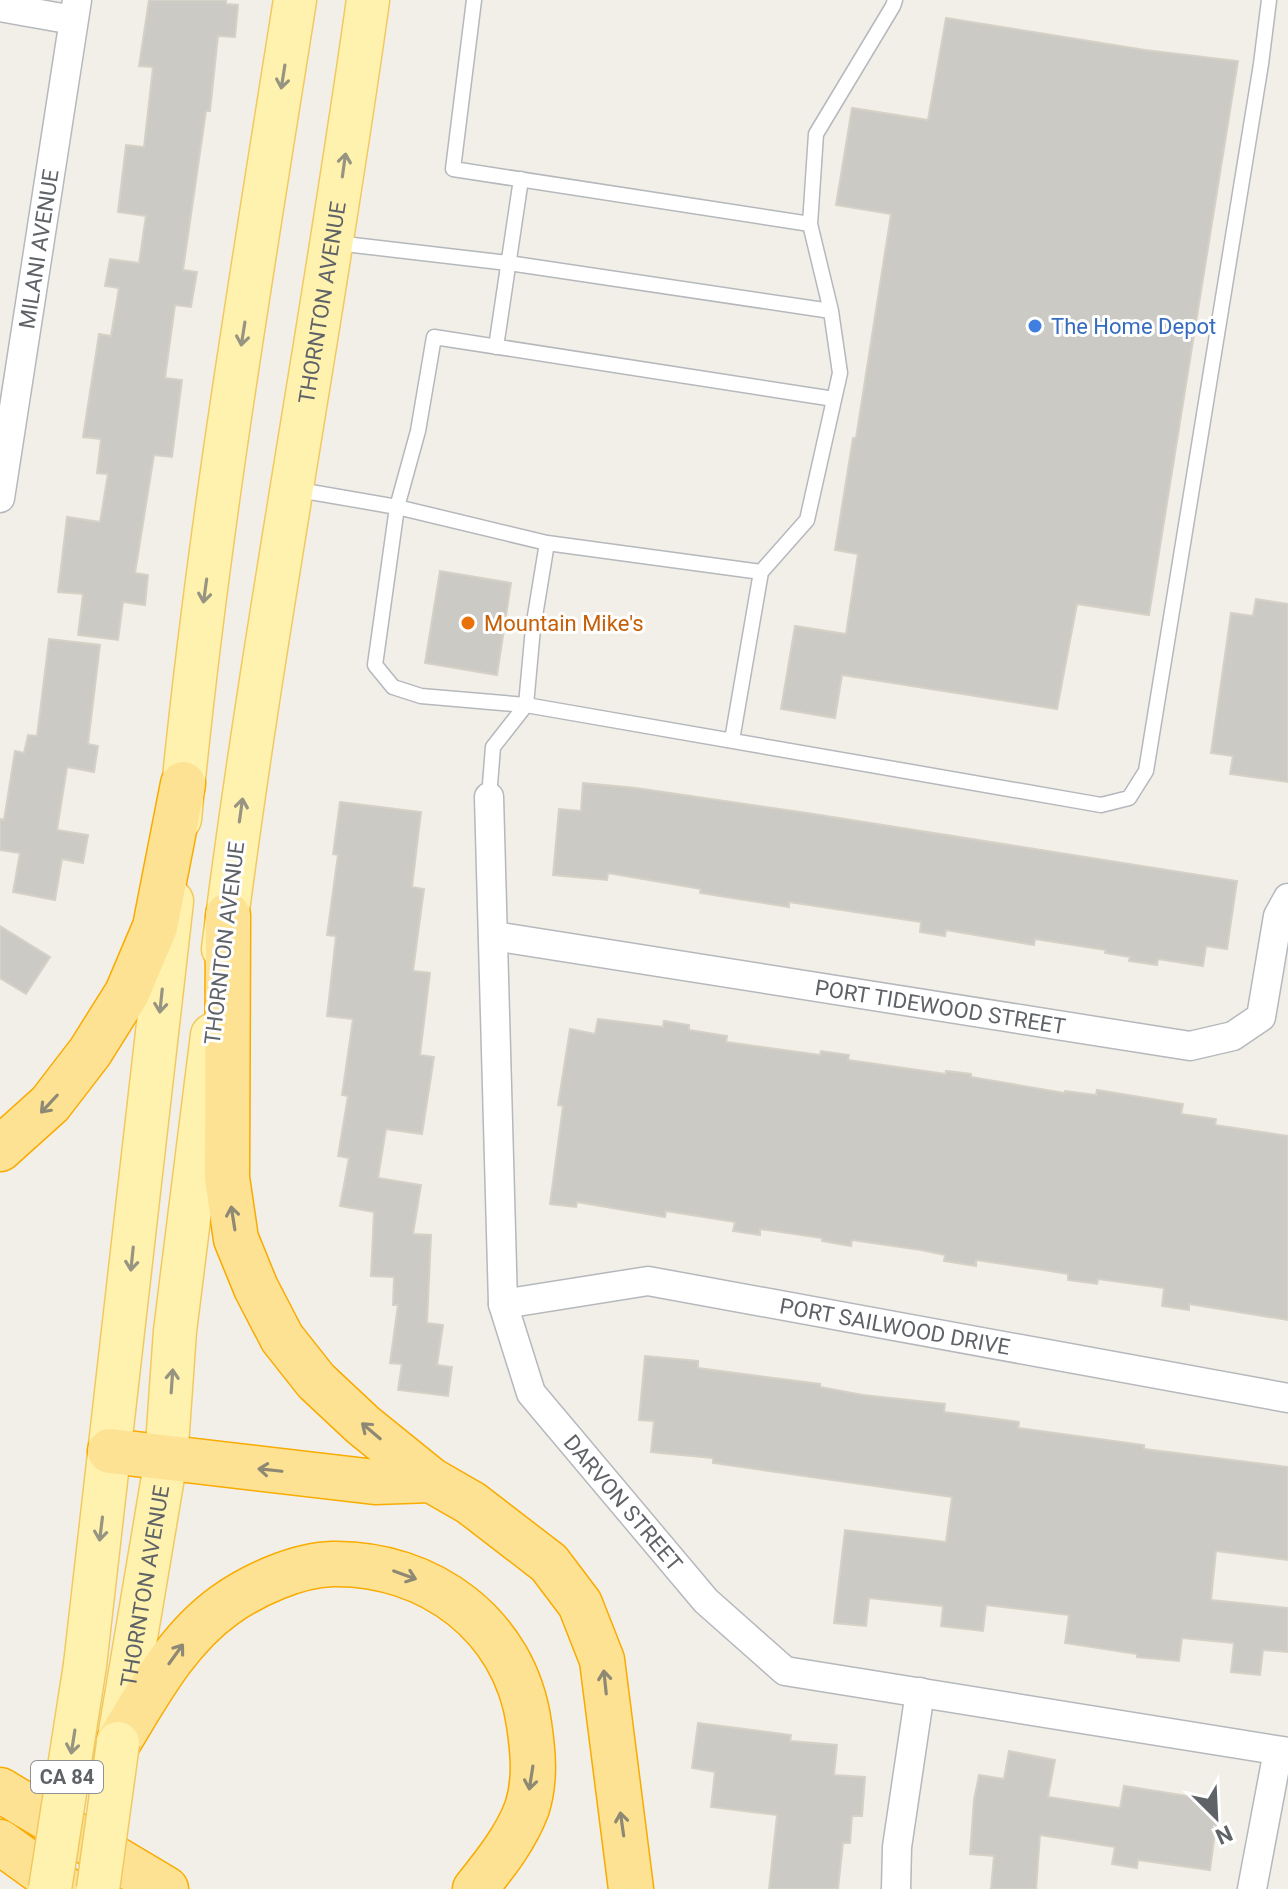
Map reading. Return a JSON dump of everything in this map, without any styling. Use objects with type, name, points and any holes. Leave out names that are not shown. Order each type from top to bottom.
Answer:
[{"type":"highway","points":[[0,1149],[50,1104],[90,1052],[127,993],[155,927],[183,784]]},
{"type":"highway","points":[[228,915],[227,1178],[236,1239],[256,1288],[282,1338],[308,1371],[363,1425],[431,1480],[471,1503],[549,1563],[580,1604],[602,1660],[631,1889]]},
{"type":"highway","points":[[110,1451],[375,1482],[431,1480]]},
{"type":"highway","points":[[118,1743],[180,1647],[224,1605],[275,1576],[330,1564],[384,1568],[435,1586],[479,1619],[510,1661],[527,1706],[534,1760],[527,1807],[503,1855],[475,1889]]},
{"type":"highway","points":[[0,1790],[166,1889]]},
{"type":"highway","points":[[0,1842],[65,1889]]},
{"type":"main road","points":[[110,1451],[200,625],[295,0]]},
{"type":"main road","name":"THORNTON AVENUE","points":[[98,1889],[118,1743],[166,1459],[175,1331],[254,713],[332,242],[368,0]]},
{"type":"main road","name":"CA 84","points":[[50,1889],[85,1665],[110,1451]]},
{"type":"street","points":[[0,7],[75,10]]},
{"type":"street","name":"MILANI AVENUE","points":[[0,498],[10,359],[75,10]]},
{"type":"street","name":"DARVON STREET","points":[[489,797],[503,1304],[531,1393],[706,1601],[785,1671],[1283,1752]]},
{"type":"street","name":"PORT TIDEWOOD STREET","points":[[494,936],[1190,1046],[1233,1036],[1261,1017],[1278,916],[1288,898]]},
{"type":"street","name":"PORT SAILWOOD DRIVE","points":[[503,1304],[648,1281],[1288,1398]]},
{"type":"street","points":[[896,1889],[897,1847],[920,1692]]},
{"type":"street","points":[[1252,1889],[1283,1752]]},
{"type":"lane","points":[[474,0],[453,169],[810,224]]},
{"type":"lane","points":[[732,740],[761,572],[807,520],[840,373],[831,311],[810,224],[816,134],[895,0]]},
{"type":"lane","points":[[834,399],[434,337],[418,431],[397,507],[375,665],[393,687],[421,696],[526,705],[1101,805],[1129,798],[1146,771],[1269,0]]},
{"type":"lane","points":[[496,347],[521,179]]},
{"type":"lane","points":[[332,242],[508,263],[831,311]]},
{"type":"lane","points":[[291,488],[397,507],[547,543],[761,572]]},
{"type":"lane","points":[[489,797],[493,747],[526,705],[533,628],[547,543]]},
{"type":"building","points":[[149,0],[226,0],[226,4],[238,5],[235,37],[218,36],[210,111],[206,111],[183,270],[197,272],[191,307],[175,305],[165,378],[182,380],[172,457],[154,455],[135,573],[148,575],[145,605],[123,602],[118,640],[78,635],[83,594],[58,592],[67,517],[100,522],[108,474],[97,473],[101,439],[83,437],[99,334],[111,336],[119,288],[105,286],[110,259],[139,263],[146,216],[118,212],[126,145],[144,147],[153,67],[139,66]]},
{"type":"building","name":"The Home Depot","points":[[946,18],[1145,50],[1238,61],[1149,615],[1077,604],[1057,709],[842,675],[835,718],[781,709],[795,626],[846,634],[858,554],[835,550],[891,214],[836,205],[852,108],[928,120]]},
{"type":"building","name":"Mountain Mike's","points":[[440,571],[511,583],[497,675],[425,663]]},
{"type":"building","points":[[1256,599],[1288,604],[1288,782],[1230,774],[1233,756],[1211,753],[1231,613],[1253,616]]},
{"type":"building","points":[[49,639],[100,645],[88,744],[98,746],[94,772],[67,767],[57,830],[88,835],[83,863],[62,859],[55,900],[13,892],[20,853],[0,850],[0,819],[4,820],[15,751],[24,753],[28,735],[37,736]]},
{"type":"building","points":[[583,783],[807,813],[1237,881],[1227,949],[1206,946],[1203,966],[1158,959],[1157,965],[1129,961],[1130,957],[1105,953],[1106,950],[1035,939],[1034,945],[946,930],[945,936],[920,932],[921,922],[789,902],[789,907],[700,893],[701,889],[608,873],[607,880],[553,875],[559,809],[581,811]]},
{"type":"building","points":[[340,802],[421,812],[412,887],[424,889],[413,971],[430,973],[420,1055],[434,1057],[422,1134],[386,1129],[378,1178],[421,1185],[413,1234],[431,1235],[427,1323],[443,1325],[437,1365],[452,1367],[448,1396],[398,1390],[402,1364],[390,1363],[398,1305],[393,1305],[394,1277],[371,1276],[374,1212],[340,1206],[349,1158],[338,1156],[348,1096],[342,1095],[353,1019],[327,1016],[336,936],[327,935],[338,855],[333,854]]},
{"type":"building","points":[[0,926],[50,957],[26,994],[0,978]]},
{"type":"building","points":[[598,1019],[663,1027],[664,1021],[689,1025],[689,1030],[727,1036],[726,1042],[820,1055],[821,1051],[849,1055],[848,1060],[946,1074],[946,1071],[971,1074],[971,1077],[1064,1093],[1096,1095],[1097,1090],[1183,1104],[1181,1114],[1216,1119],[1215,1125],[1288,1136],[1288,1320],[1189,1304],[1189,1310],[1162,1306],[1164,1288],[1098,1279],[1097,1284],[1068,1280],[1068,1274],[976,1260],[976,1266],[944,1261],[945,1255],[852,1240],[851,1246],[822,1241],[822,1238],[760,1229],[760,1235],[733,1231],[735,1222],[666,1211],[665,1217],[577,1202],[576,1207],[550,1204],[563,1106],[558,1105],[570,1029],[595,1034]]},
{"type":"building","points":[[645,1356],[698,1361],[698,1368],[820,1384],[820,1387],[863,1395],[945,1404],[944,1412],[1019,1422],[1018,1428],[1144,1445],[1144,1449],[1288,1467],[1288,1560],[1216,1551],[1211,1600],[1288,1608],[1288,1652],[1263,1650],[1260,1675],[1231,1672],[1234,1643],[1182,1638],[1179,1661],[1137,1657],[1137,1654],[1065,1643],[1069,1615],[986,1605],[983,1631],[941,1626],[943,1606],[869,1598],[866,1626],[834,1623],[845,1530],[946,1542],[952,1497],[713,1463],[713,1458],[651,1452],[654,1421],[639,1420]]},
{"type":"building","points":[[698,1723],[791,1735],[790,1741],[837,1745],[834,1775],[865,1777],[862,1816],[852,1816],[850,1843],[843,1843],[838,1889],[769,1889],[777,1815],[711,1807],[715,1772],[692,1768]]},
{"type":"building","points":[[1009,1751],[1055,1760],[1048,1797],[1120,1808],[1124,1786],[1219,1801],[1210,1870],[1138,1860],[1137,1868],[1112,1864],[1115,1847],[1040,1835],[1036,1889],[991,1889],[994,1856],[970,1854],[974,1800],[979,1775],[1004,1779]]},
{"type":"place","name":"The Home Depot","points":[[1035,326]]},
{"type":"place","name":"Mountain Mike's","points":[[468,623]]}]
